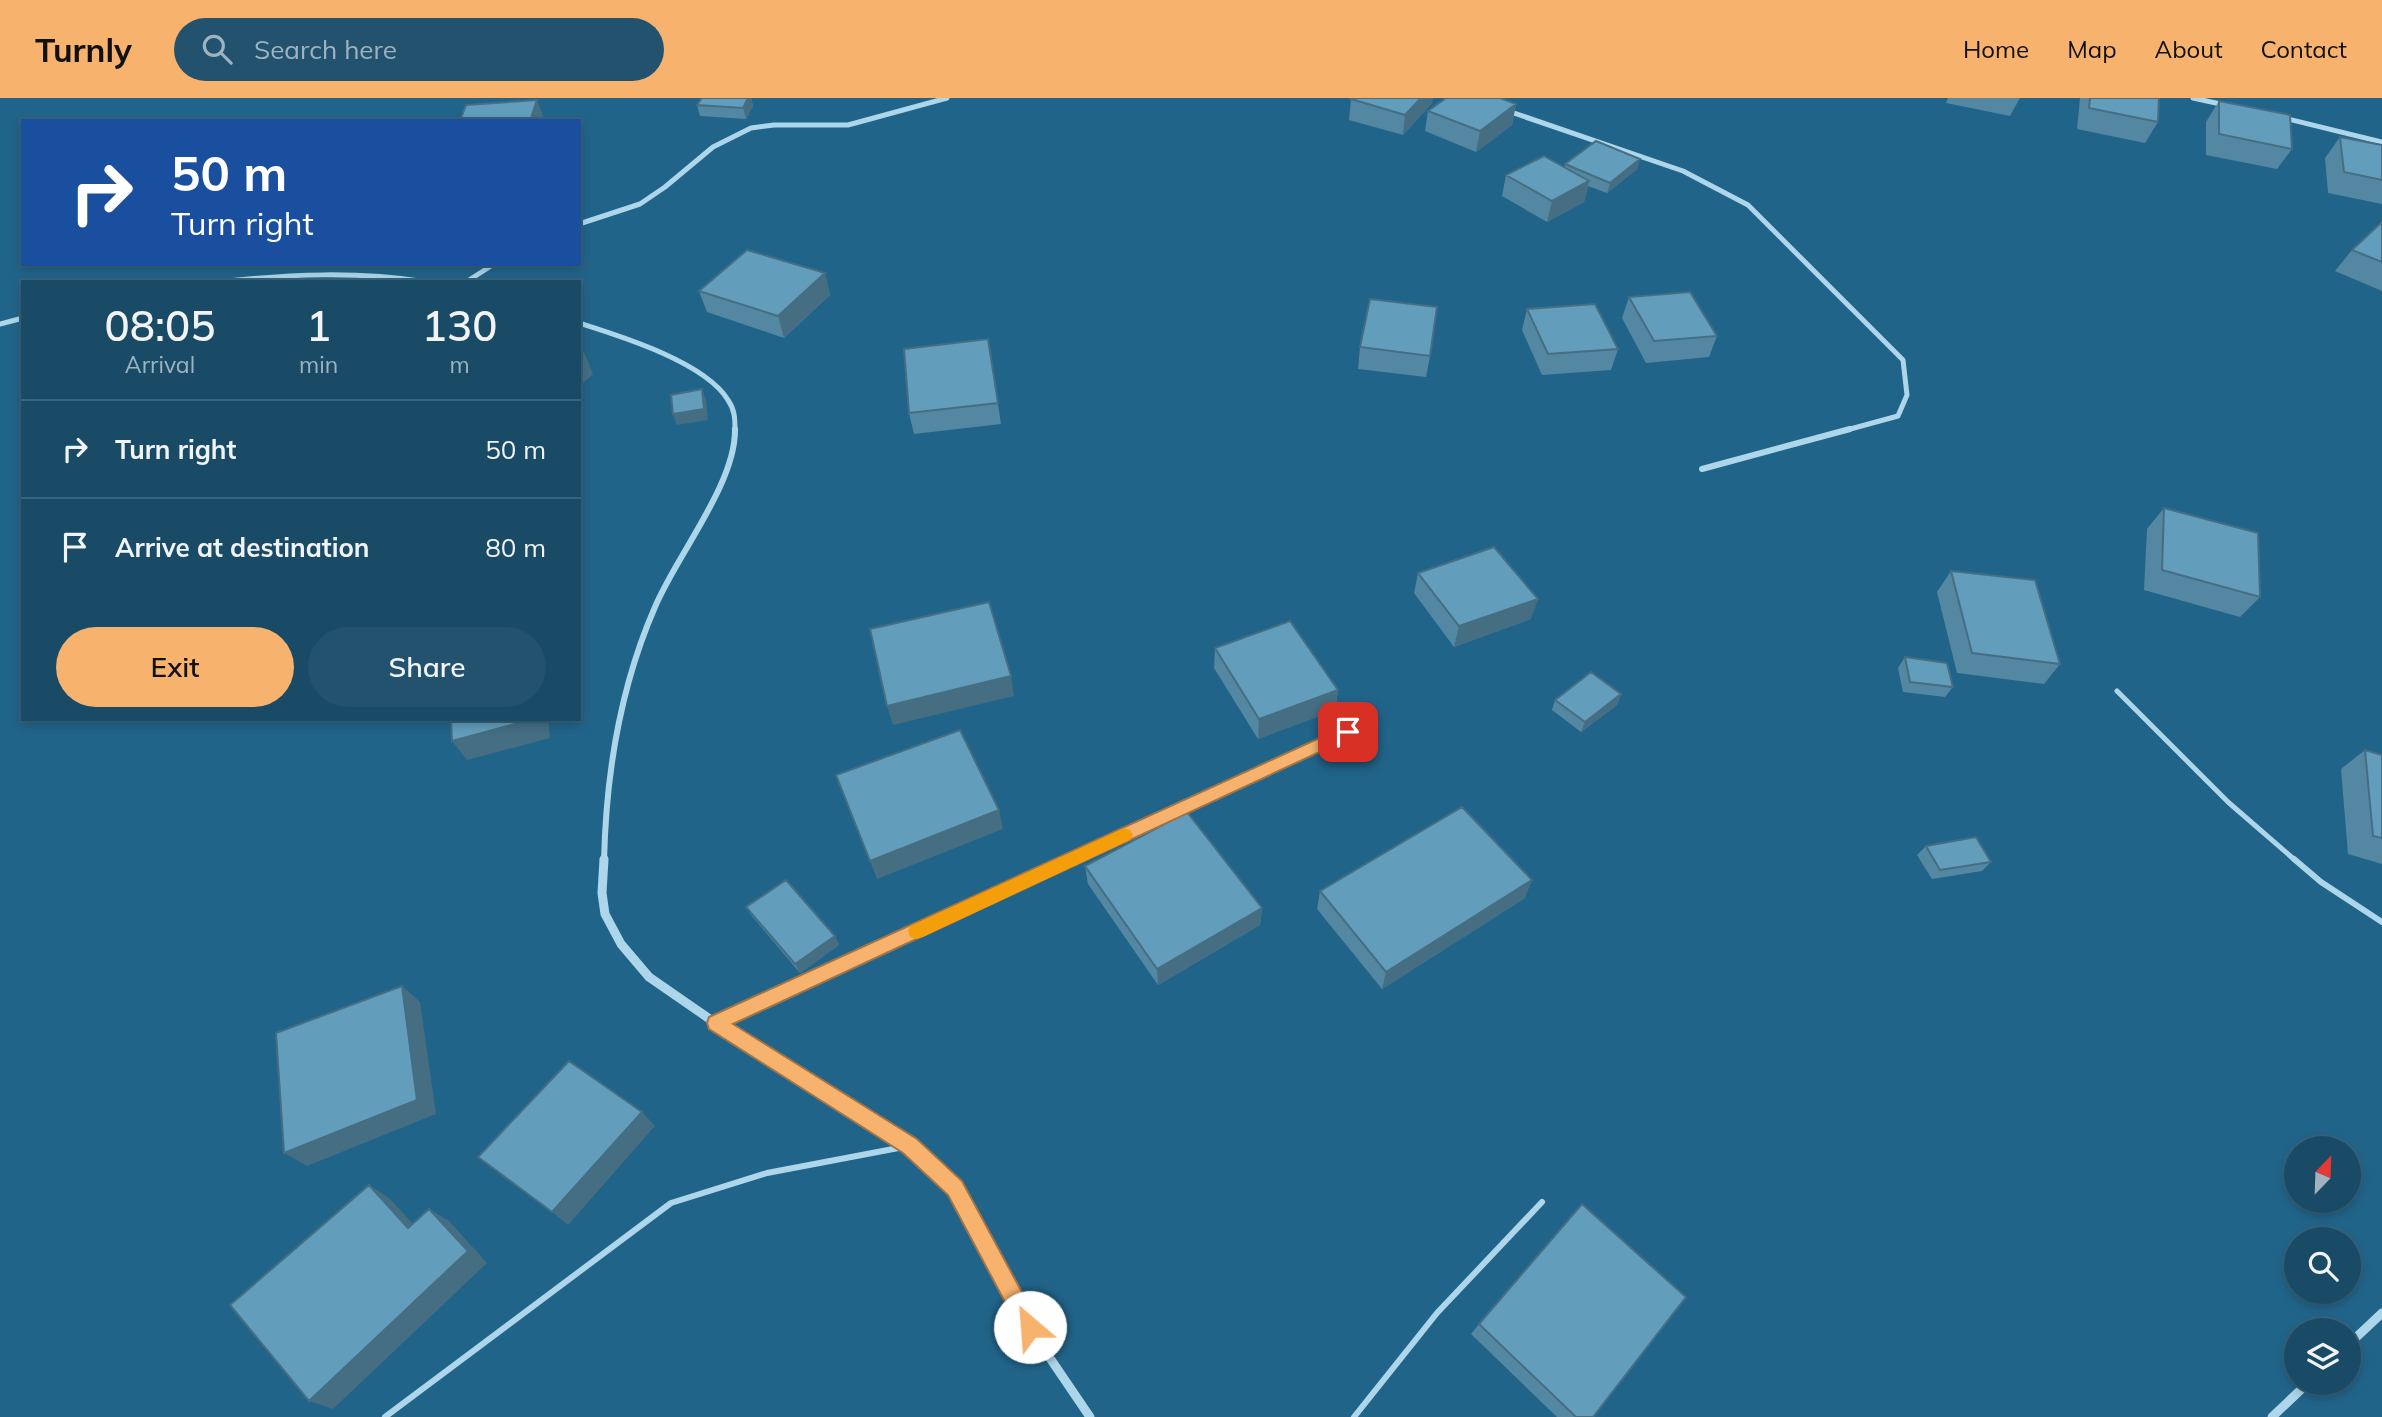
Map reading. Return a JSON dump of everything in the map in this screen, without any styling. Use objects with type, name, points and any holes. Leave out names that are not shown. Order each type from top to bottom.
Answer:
[{"type":"street","points":[[581,223],[639,204],[713,148],[737,133],[757,126],[779,123],[830,127],[866,123],[947,98]]},
{"type":"street","points":[[2193,98],[2227,105]]},
{"type":"street","points":[[1504,110],[1682,171],[1748,205],[1903,359],[1907,395],[1898,416],[1702,469]]},
{"type":"street","points":[[2279,117],[2382,142]]},
{"type":"street","points":[[469,280],[491,266]]},
{"type":"street","points":[[243,280],[337,272],[417,280]]},
{"type":"street","points":[[0,324],[21,319]]},
{"type":"street","points":[[581,324],[618,335],[683,364],[716,385],[735,411],[736,438],[727,465],[655,605],[627,683],[611,764],[604,840],[603,908],[620,944],[651,979],[910,1146],[955,1188],[1030,1327],[1090,1417]]},
{"type":"street","points":[[2361,1333],[2382,1313]]},
{"type":"street","points":[[2272,1417],[2295,1395]]},
{"type":"lane","points":[[2117,691],[2228,802],[2321,882],[2382,922]]},
{"type":"lane","points":[[716,1023],[1348,732]]},
{"type":"lane","points":[[385,1417],[671,1203],[767,1173],[910,1146]]},
{"type":"lane","points":[[1354,1417],[1437,1313],[1542,1202]]},
{"type":"building","points":[[702,98],[748,98],[743,108],[697,105]]},
{"type":"building","points":[[1421,98],[1405,115],[1351,99]]},
{"type":"building","points":[[1446,98],[1500,98],[1516,104],[1480,131],[1428,111]]},
{"type":"building","points":[[2090,98],[2159,98],[2158,122],[2089,108]]},
{"type":"building","points":[[537,100],[531,119],[461,119],[466,105]]},
{"type":"building","points":[[2219,101],[2290,115],[2292,149],[2219,134]]},
{"type":"building","points":[[2340,137],[2382,145],[2382,180],[2344,172]]},
{"type":"building","points":[[1596,141],[1640,159],[1610,183],[1565,164]]},
{"type":"building","points":[[1544,156],[1589,181],[1552,201],[1506,175]]},
{"type":"building","points":[[2382,222],[2382,262],[2352,250]]},
{"type":"building","points":[[747,250],[825,273],[778,316],[699,291]]},
{"type":"building","points":[[1690,292],[1717,336],[1654,341],[1629,297]]},
{"type":"building","points":[[1370,299],[1437,307],[1430,356],[1360,347]]},
{"type":"building","points":[[1595,304],[1618,349],[1548,354],[1527,309]]},
{"type":"building","points":[[988,339],[998,403],[909,413],[904,349]]},
{"type":"building","points":[[702,389],[704,409],[673,414],[671,395]]},
{"type":"building","points":[[2164,508],[2258,533],[2260,597],[2162,570]]},
{"type":"building","points":[[1494,547],[1538,599],[1459,626],[1418,573]]},
{"type":"building","points":[[1951,571],[2035,580],[2060,664],[1972,653]]},
{"type":"building","points":[[989,602],[1011,676],[887,706],[870,629]]},
{"type":"building","points":[[1290,621],[1338,690],[1259,719],[1215,648]]},
{"type":"building","points":[[1905,657],[1947,663],[1953,687],[1910,682]]},
{"type":"building","points":[[1591,672],[1621,694],[1585,722],[1555,700]]},
{"type":"building","points":[[451,721],[526,721],[452,741]]},
{"type":"building","points":[[960,730],[999,810],[870,861],[836,775]]},
{"type":"building","points":[[2365,750],[2382,755],[2382,838],[2373,836]]},
{"type":"building","points":[[1462,807],[1532,880],[1386,972],[1320,891]]},
{"type":"building","points":[[1187,812],[1262,908],[1157,969],[1085,866]]},
{"type":"building","points":[[1976,837],[1991,862],[1940,870],[1926,846]]},
{"type":"building","points":[[786,880],[835,936],[795,964],[746,907]]},
{"type":"building","points":[[402,986],[417,1100],[284,1153],[276,1033]]},
{"type":"building","points":[[569,1061],[642,1112],[552,1212],[478,1157]]},
{"type":"building","points":[[369,1185],[408,1228],[429,1209],[468,1251],[309,1401],[230,1305]]},
{"type":"building","points":[[1582,1204],[1686,1297],[1593,1417],[1576,1417],[1479,1324]]},
{"type":"slow traffic","points":[[916,931],[1124,835]]},
{"type":"route","points":[[1030,1327],[955,1188],[910,1146],[716,1023],[1348,732]]}]
